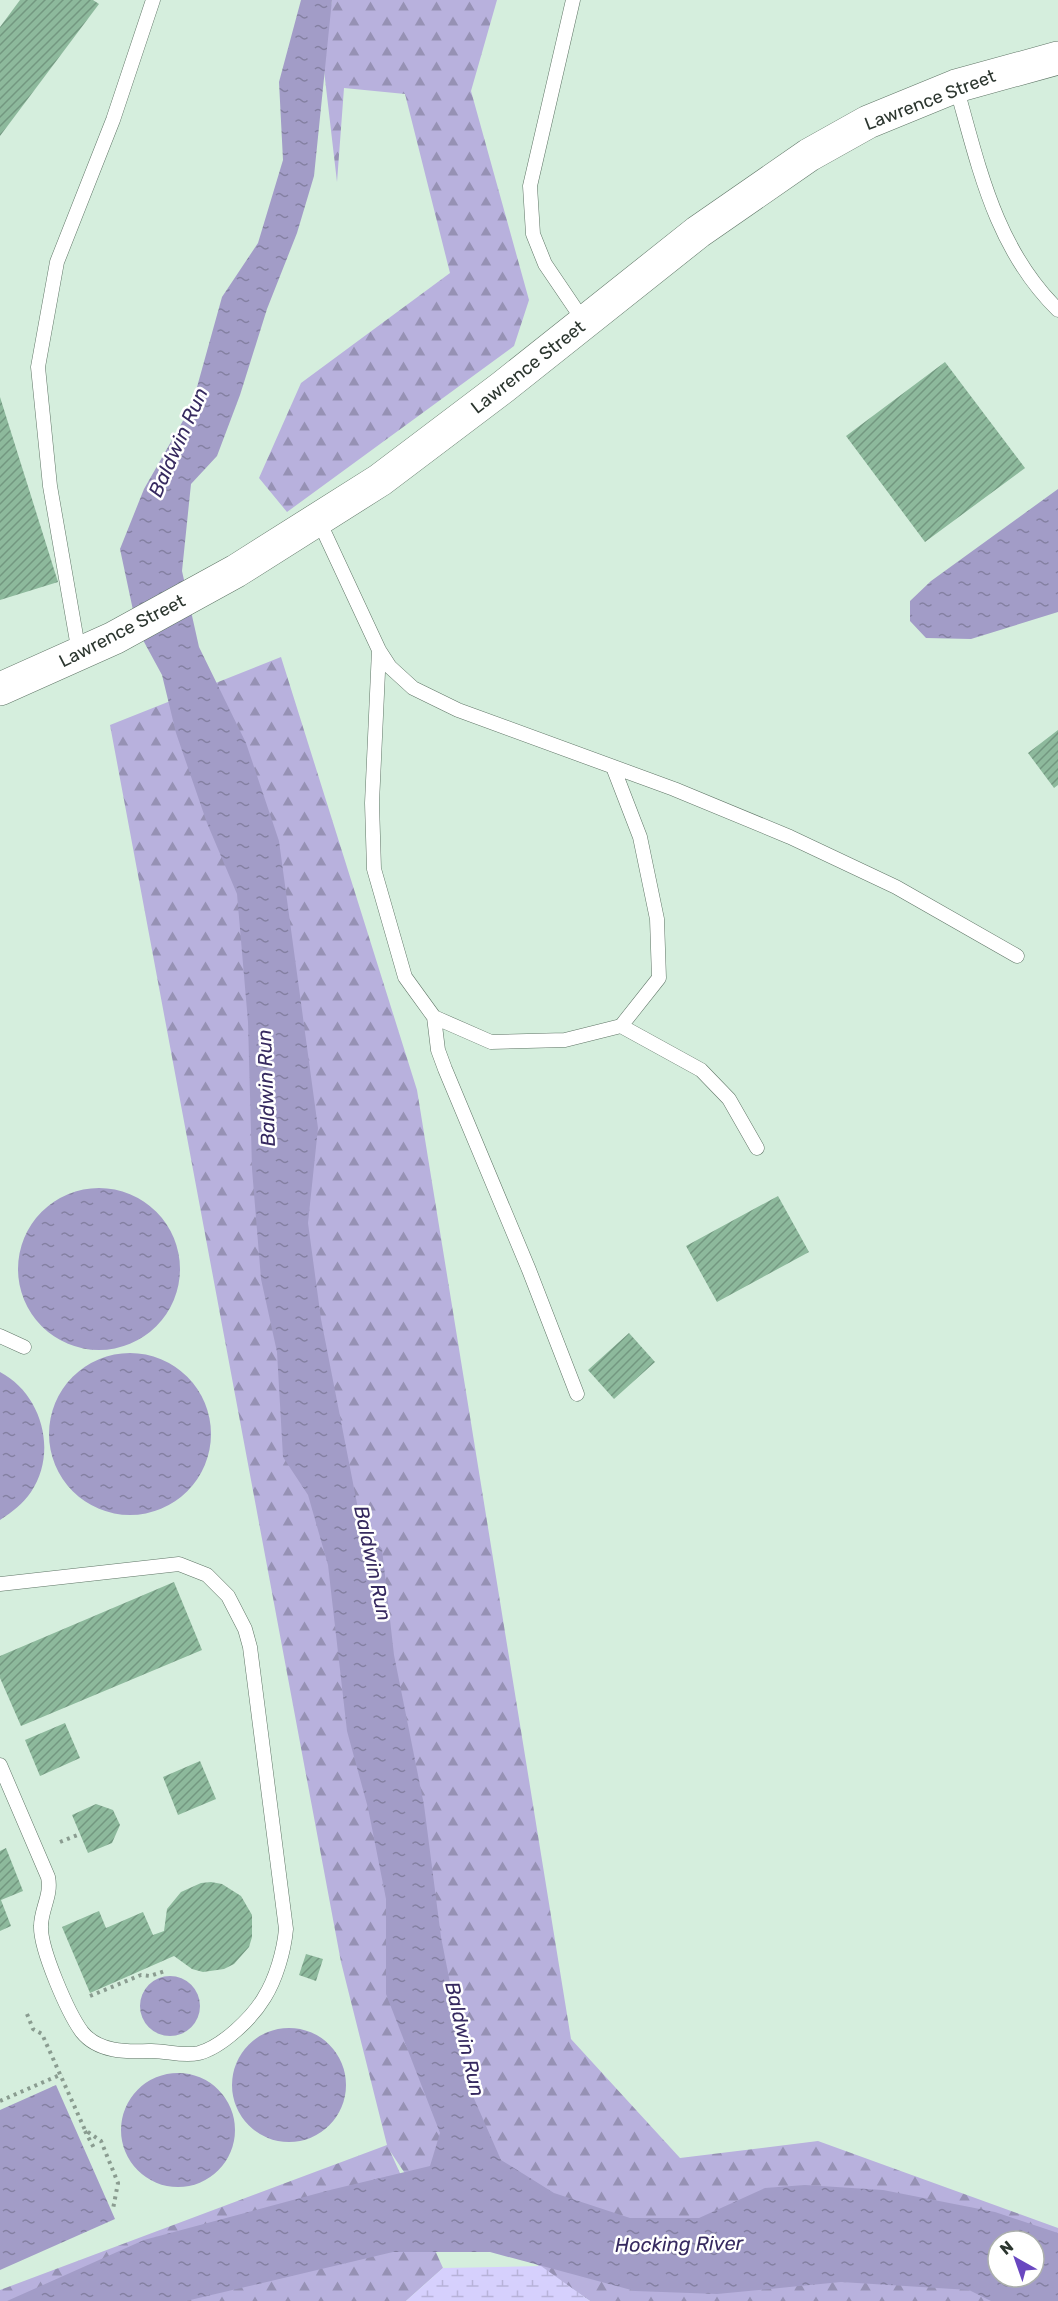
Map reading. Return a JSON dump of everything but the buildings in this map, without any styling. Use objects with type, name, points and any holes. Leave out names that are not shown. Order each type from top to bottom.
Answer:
[{"type":"street","name":"Lawrence Street","points":[[0,689],[80,655],[236,571],[380,480],[585,323],[698,232],[809,155],[868,122],[956,86],[1058,58]]},
{"type":"lane","points":[[80,655],[50,486],[38,367],[57,262],[113,120],[153,0]]},
{"type":"lane","points":[[573,0],[530,186],[533,234],[545,264],[585,323]]},
{"type":"lane","points":[[956,86],[982,178],[1000,230],[1010,250],[1058,310]]},
{"type":"lane","points":[[318,519],[379,650],[390,667],[413,688],[458,710],[674,789],[811,847],[896,887],[1017,956]]},
{"type":"lane","points":[[379,650],[372,802],[374,868],[405,977],[434,1017],[438,1050],[445,1069],[576,1394]]},
{"type":"lane","points":[[434,1017],[491,1042],[565,1040],[621,1026],[659,978],[657,919],[640,837],[613,767]]},
{"type":"lane","points":[[621,1026],[701,1070],[729,1099],[757,1148]]},
{"type":"lane","points":[[0,1336],[24,1347]]},
{"type":"lane","points":[[0,1584],[179,1564],[207,1575],[228,1596],[238,1612],[250,1647],[286,1929],[285,1946],[265,1997],[232,2032],[201,2052],[184,2055],[156,2051],[118,2051],[92,2042],[83,2033],[67,2005],[40,1933],[41,1919],[49,1896],[48,1878],[0,1765]]},
{"type":"path","points":[[110,1988],[141,1975],[150,1976],[165,1971]]},
{"type":"path","points":[[27,2014],[33,2029],[42,2034],[94,2148]]},
{"type":"path","points":[[0,2101],[62,2074]]},
{"type":"path","points":[[85,2130],[101,2141],[118,2183],[113,2210]]},
{"type":"green space","points":[[332,0],[497,0],[471,91],[529,300],[514,346],[287,512],[259,478],[301,383],[450,273],[405,94],[344,88],[337,182],[322,53]]},
{"type":"green space","points":[[281,657],[417,1090],[571,2039],[680,2158],[818,2141],[1058,2228],[1058,2301],[590,2301],[406,2175],[390,2151],[443,2268],[406,2301],[0,2301],[0,2290],[387,2145],[341,1962],[110,725]]},
{"type":"green space","points":[[541,2266],[590,2301],[406,2301],[443,2268]]},
{"type":"water","points":[[301,0],[332,0],[314,176],[297,233],[267,309],[240,395],[217,456],[191,484],[182,571],[199,647],[246,743],[279,841],[318,1128],[308,1223],[321,1319],[361,1524],[382,1549],[394,1655],[424,1805],[441,1937],[472,2094],[501,2160],[554,2193],[630,2218],[699,2218],[765,2188],[805,2185],[883,2190],[995,2212],[1046,2229],[1058,2233],[1058,2301],[991,2301],[969,2290],[841,2282],[717,2294],[635,2291],[490,2252],[393,2252],[186,2301],[7,2301],[144,2240],[330,2190],[430,2166],[440,2133],[386,1994],[386,1899],[368,1808],[347,1731],[328,1565],[308,1495],[283,1457],[277,1352],[261,1279],[252,1169],[248,1022],[237,894],[207,823],[176,733],[162,675],[137,629],[120,549],[144,489],[192,405],[222,297],[258,243],[283,160],[279,82]]},
{"type":"water","points":[[1058,489],[1058,612],[971,639],[926,638],[910,621],[910,601],[931,581]]},
{"type":"water","points":[[99,1188],[130,1194],[156,1212],[174,1238],[180,1269],[174,1300],[156,1326],[130,1344],[99,1350],[68,1344],[42,1326],[24,1300],[18,1269],[24,1238],[42,1212],[68,1194]]},
{"type":"water","points":[[130,1353],[161,1359],[187,1377],[205,1403],[211,1434],[205,1465],[187,1491],[161,1509],[130,1515],[99,1509],[73,1491],[55,1465],[49,1434],[55,1403],[73,1377],[99,1359]]},
{"type":"water","points":[[0,1372],[26,1394],[41,1425],[44,1442],[39,1476],[31,1492],[0,1520]]},
{"type":"water","points":[[164,1976],[176,1976],[187,1981],[195,1989],[200,2006],[198,2018],[187,2031],[176,2036],[164,2036],[153,2031],[145,2023],[140,2012],[140,2000],[145,1989],[153,1981]]},
{"type":"water","points":[[289,2028],[311,2032],[321,2037],[337,2053],[342,2063],[346,2085],[342,2107],[337,2117],[321,2133],[311,2138],[289,2142],[267,2138],[257,2133],[241,2117],[236,2107],[232,2085],[236,2063],[241,2053],[257,2037],[267,2032]]},
{"type":"water","points":[[178,2073],[200,2077],[210,2082],[226,2098],[231,2108],[235,2130],[231,2152],[226,2162],[210,2178],[200,2183],[178,2187],[156,2183],[146,2178],[130,2162],[125,2152],[121,2130],[125,2108],[130,2098],[146,2082],[156,2077]]},
{"type":"water","points":[[56,2085],[115,2219],[0,2270],[0,2110]]},
{"type":"water label","name":"Baldwin Run","points":[[178,442]]},
{"type":"water label","name":"Baldwin Run","points":[[266,1088]]},
{"type":"water label","name":"Baldwin Run","points":[[373,1563]]},
{"type":"water label","name":"Baldwin Run","points":[[465,2039]]},
{"type":"water label","name":"Hocking River","points":[[679,2244]]}]
